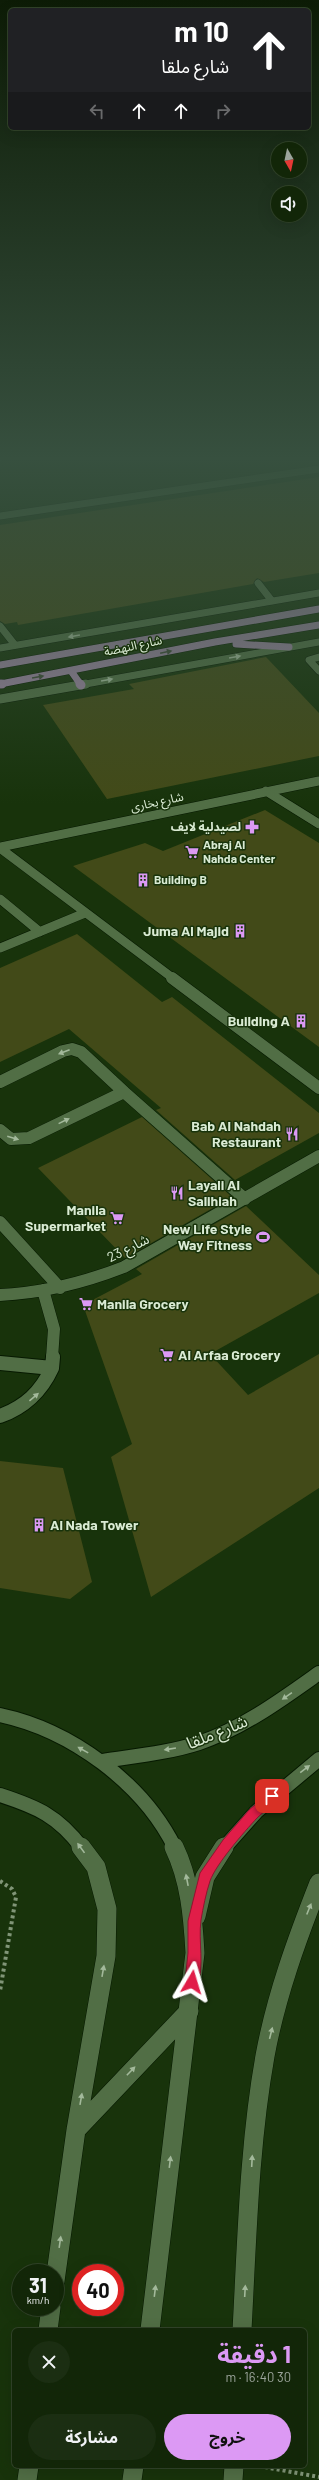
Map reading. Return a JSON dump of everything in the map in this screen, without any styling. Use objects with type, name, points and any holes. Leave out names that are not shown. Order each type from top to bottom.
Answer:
[{"type":"main road","name":"شارع النهضة","points":[[0,665],[319,609]]},
{"type":"main road","name":"شارع النهضة","points":[[0,684],[215,642],[319,625]]},
{"type":"main road","points":[[215,642],[289,647]]},
{"type":"main road","points":[[71,671],[81,685]]},
{"type":"street","points":[[258,584],[272,601]]},
{"type":"street","points":[[0,648],[318,593]]},
{"type":"street","points":[[0,626],[15,646]]},
{"type":"street","name":"شارع النهضة","points":[[0,699],[319,642]]},
{"type":"street","points":[[319,656],[309,660],[319,671]]},
{"type":"street","name":"شارع بخارى","points":[[0,848],[319,781]]},
{"type":"street","points":[[266,791],[319,824]]},
{"type":"street","points":[[0,848],[319,1088]]},
{"type":"street","points":[[0,899],[40,932]]},
{"type":"street","points":[[0,948],[85,912]]},
{"type":"street","points":[[0,1082],[63,1051],[72,1049],[81,1052],[245,1199]]},
{"type":"street","points":[[0,1130],[11,1139],[29,1138],[124,1092]]},
{"type":"street","name":"شارع 23","points":[[0,1295],[60,1288],[109,1275],[140,1260],[319,1156]]},
{"type":"street","points":[[0,1222],[60,1288]]},
{"type":"street","points":[[0,1416],[27,1403],[39,1394],[52,1368],[54,1329],[43,1290]]},
{"type":"street","points":[[0,1363],[52,1368]]},
{"type":"street","name":"شارع ملقا","points":[[103,1761],[177,1748],[210,1739],[240,1726],[267,1710],[319,1673]]},
{"type":"street","points":[[0,1716],[61,1738],[103,1761],[138,1790],[165,1827],[185,1871],[194,1921],[195,1953],[150,2328]]},
{"type":"street","points":[[194,1921],[204,1878],[227,1845],[253,1814],[281,1787],[319,1759]]},
{"type":"street","points":[[0,1795],[36,1807],[70,1832],[96,1867],[107,1909],[106,1956],[76,2130],[57,2264]]},
{"type":"street","points":[[242,2328],[254,2142],[266,2056],[285,1978],[319,1883]]},
{"type":"street","points":[[76,2130],[188,2011]]},
{"type":"street","points":[[48,2328],[50,2316]]},
{"type":"street","points":[[27,2480],[29,2468]]},
{"type":"street","points":[[132,2480],[134,2468]]},
{"type":"street","points":[[233,2480],[234,2468]]},
{"type":"path","points":[[0,1881],[12,1889],[16,1897],[0,1991]]},
{"type":"path","points":[[268,2468],[319,2477]]},
{"type":"building","points":[[0,572],[319,572],[319,573],[264,582],[257,578],[253,584],[18,625],[17,622],[5,624],[0,621]]},
{"type":"building","points":[[266,657],[319,713],[319,756],[107,799],[43,705],[134,689],[129,684]]},
{"type":"building","name":"Building B","points":[[265,810],[319,843],[319,1047],[73,866],[145,843],[163,851]]},
{"type":"building","points":[[77,934],[162,1002],[172,997],[319,1113],[319,1133],[235,1180],[156,1110],[161,1108],[69,1029],[0,1062],[0,968]]},
{"type":"building","points":[[142,1117],[232,1197],[125,1258],[38,1168]]},
{"type":"building","points":[[246,1206],[319,1275],[319,1293],[210,1354],[248,1395],[319,1354],[319,1488],[151,1597],[111,1457],[132,1444],[83,1305],[142,1274],[136,1269]]},
{"type":"building","name":"Al Nada Tower","points":[[0,1461],[63,1468],[92,1582],[70,1599],[0,1588]]},
{"type":"place","name":"لصيدلية لايف","points":[[252,827]]},
{"type":"place","name":"Abraj Al Nahda Center","points":[[192,852]]},
{"type":"place","name":"Building B","points":[[143,880]]},
{"type":"place","name":"Juma Al Majid","points":[[240,931]]},
{"type":"place","name":"Building A","points":[[301,1021]]},
{"type":"place","name":"Bab Al Nahdah Restaurant","points":[[292,1134]]},
{"type":"place","name":"Layali Al Salihiah","points":[[177,1193]]},
{"type":"place","name":"Manila Supermarket","points":[[117,1218]]},
{"type":"place","name":"New Life Style Way Fitness","points":[[263,1237]]},
{"type":"place","name":"Manila Grocery","points":[[86,1304]]},
{"type":"place","name":"Al Arfaa Grocery","points":[[167,1355]]},
{"type":"place","name":"Al Nada Tower","points":[[39,1525]]},
{"type":"route","points":[[192,1982],[195,1953],[194,1921],[204,1878],[227,1845],[253,1814],[272,1796]]}]
